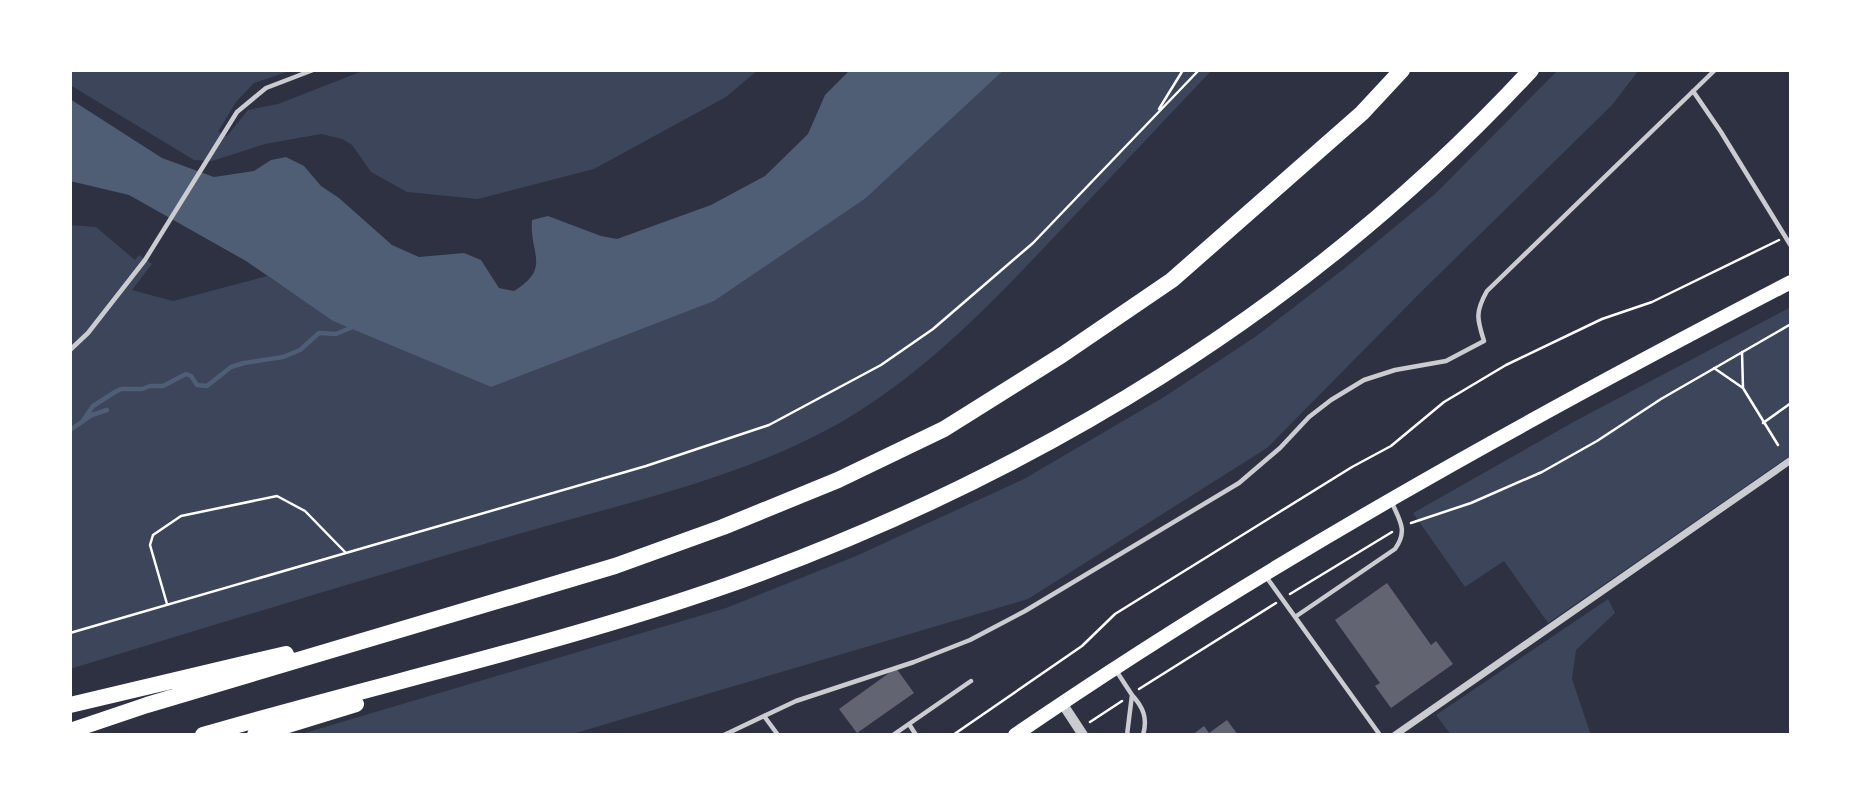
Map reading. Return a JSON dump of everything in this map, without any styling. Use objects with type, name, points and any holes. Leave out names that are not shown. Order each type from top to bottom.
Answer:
[{"type":"highway","points":[[70,731],[147,705],[615,566],[723,527],[838,480],[944,429],[1062,355],[1172,280],[1362,113],[1402,70]]},
{"type":"highway","points":[[255,735],[726,586],[854,536],[979,479],[1123,401],[1269,304],[1373,222],[1423,177],[1531,70]]},
{"type":"highway","points":[[203,735],[594,627]]},
{"type":"highway","points":[[70,705],[273,656],[388,634]]},
{"type":"main road","points":[[1015,735],[1264,575],[1390,499],[1616,373],[1791,282]]},
{"type":"street","points":[[1395,735],[1791,460]]},
{"type":"street","points":[[1062,703],[1081,732]]},
{"type":"lane","points":[[70,350],[96,323],[150,253],[237,112],[258,93],[278,82],[313,70]]},
{"type":"lane","points":[[724,735],[796,701],[914,662],[970,640],[1025,611],[1239,483],[1317,411],[1364,380],[1395,370],[1446,361],[1484,341],[1477,318],[1479,304],[1487,291],[1715,70]]},
{"type":"lane","points":[[1693,91],[1791,247]]},
{"type":"lane","points":[[1295,617],[1395,549],[1402,539],[1402,527],[1390,499]]},
{"type":"lane","points":[[1264,575],[1380,735]]},
{"type":"lane","points":[[1115,669],[1141,704],[1145,715],[1143,735]]},
{"type":"lane","points":[[893,735],[971,681]]},
{"type":"lane","points":[[1127,735],[1132,695]]},
{"type":"lane","points":[[764,716],[778,735]]},
{"type":"lane","points":[[909,724],[916,735]]},
{"type":"path","points":[[1156,113],[1183,70]]},
{"type":"path","points":[[70,633],[659,462],[749,432],[803,409],[881,365],[933,329],[968,300],[1032,243],[1199,70]]},
{"type":"path","points":[[953,735],[1082,646],[1115,614],[1352,467],[1391,446],[1444,402],[1464,390],[1568,334],[1652,302],[1785,237]]},
{"type":"path","points":[[1081,732],[1132,695],[1282,599],[1402,527],[1471,503],[1542,472],[1791,324]]},
{"type":"path","points":[[1742,352],[1743,388]]},
{"type":"path","points":[[1714,368],[1743,388],[1778,445]]},
{"type":"path","points":[[1763,423],[1791,403]]},
{"type":"path","points":[[167,604],[150,545],[153,536],[181,516],[277,496],[305,511],[345,552]]},
{"type":"shaded area","points":[[70,70],[293,70],[254,83],[236,102],[218,132],[227,136],[248,110],[278,104],[365,70],[758,70],[726,97],[594,169],[478,199],[407,192],[371,172],[352,145],[342,139],[321,134],[265,144],[212,161],[194,160],[70,85]]},
{"type":"shaded area","points":[[850,70],[1004,70],[866,198],[714,301],[491,387],[333,321],[246,261],[129,195],[70,181],[70,99],[162,158],[214,177],[254,171],[271,160],[286,157],[304,166],[321,186],[339,198],[392,245],[419,257],[464,253],[481,260],[499,288],[514,291],[526,283],[536,267],[532,220],[548,216],[601,236],[617,239],[711,205],[765,176],[808,134],[825,95]]},
{"type":"shaded area","points":[[1004,70],[1212,70],[959,334],[905,379],[848,418],[772,456],[690,485],[409,566],[70,669],[70,225],[96,227],[135,260],[139,255],[152,264],[132,290],[173,301],[267,276],[333,320],[491,387],[866,198]]},
{"type":"shaded area","points":[[1558,70],[1639,70],[1612,105],[1267,448],[1028,599],[569,735],[298,735],[726,608],[856,556],[1024,479],[1164,397],[1255,337],[1436,193]]},
{"type":"shaded area","points":[[1791,307],[1791,455],[1548,623],[1504,561],[1465,587],[1413,513],[1577,420]]},
{"type":"shaded area","points":[[1608,599],[1615,613],[1576,650],[1572,679],[1591,735],[1451,735],[1436,715]]},
{"type":"building","points":[[1387,583],[1431,645],[1436,641],[1453,664],[1391,708],[1375,686],[1380,683],[1335,620]]},
{"type":"building","points":[[896,668],[914,693],[857,733],[839,709]]},
{"type":"building","points":[[1227,720],[1238,735],[1192,735],[1204,726],[1209,733]]},
{"type":"waterway","points":[[82,422],[93,406],[121,389],[163,386],[186,374],[191,376],[197,385],[207,386],[231,367],[283,357],[300,350],[319,333],[336,334],[355,326]]},
{"type":"waterway","points":[[70,430],[92,415],[107,410]]}]
